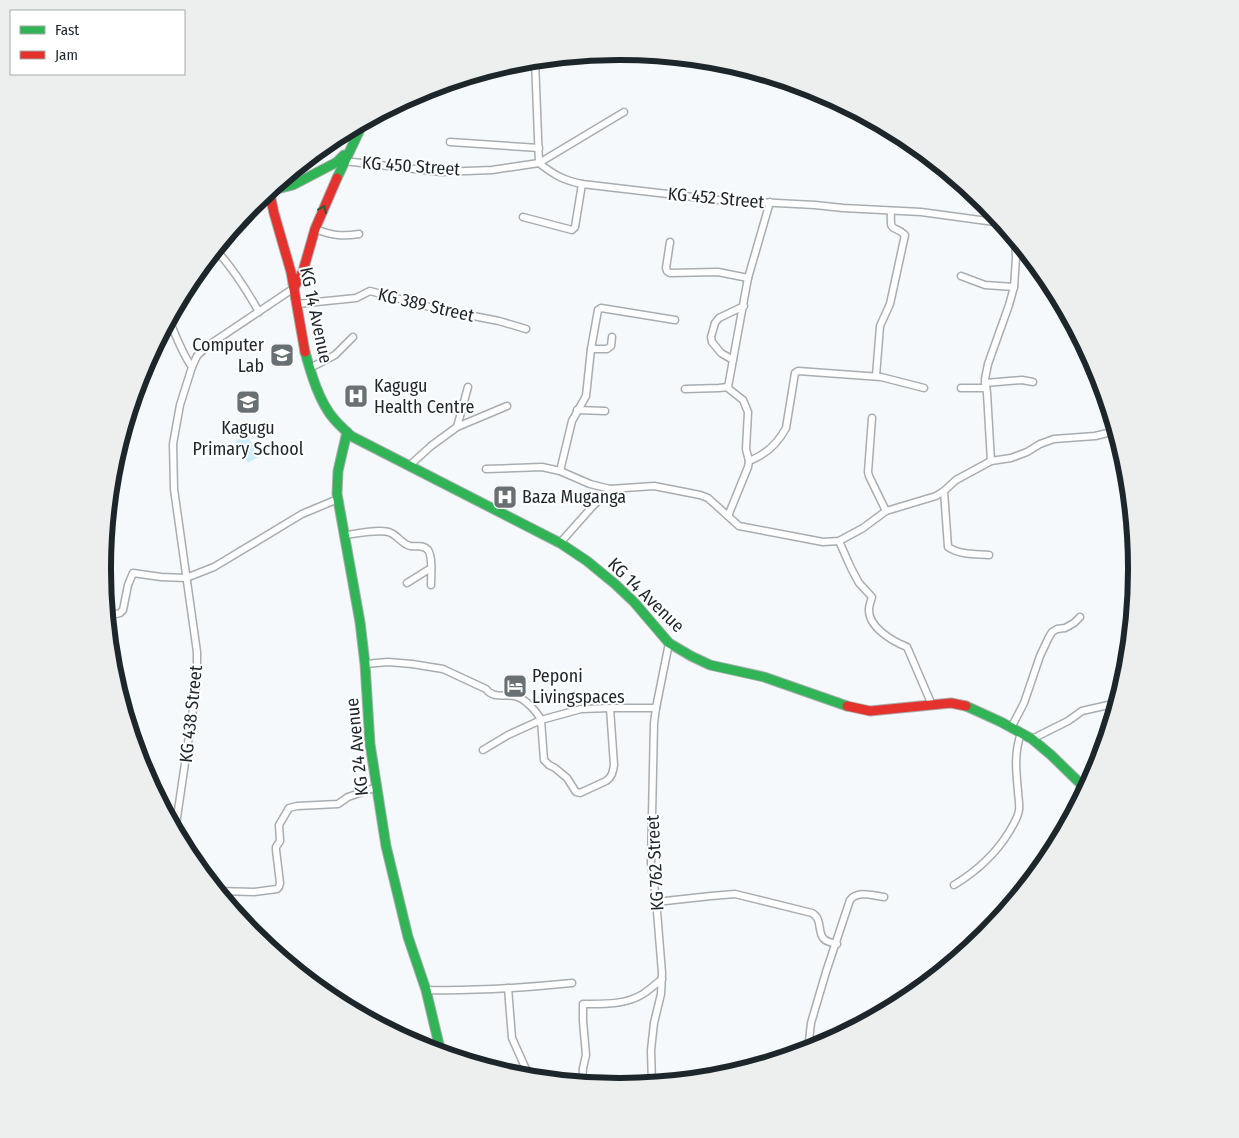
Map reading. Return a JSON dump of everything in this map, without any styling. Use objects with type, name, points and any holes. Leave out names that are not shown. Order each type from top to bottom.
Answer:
[{"type":"main road","points":[[294,288],[303,271],[315,229],[359,132]]},
{"type":"main road","points":[[282,188],[293,185],[337,162],[350,150]]},
{"type":"main road","name":"KG 14 Avenue","points":[[270,199],[291,272],[304,349],[310,368],[324,403],[333,418],[346,432],[360,441],[560,543],[587,561],[634,602],[669,643],[710,665],[764,677],[849,708],[870,711],[951,704],[968,706],[1032,739],[1081,784]]},
{"type":"main road","name":"KG 24 Avenue","points":[[346,432],[337,478],[338,499],[366,664],[370,744],[376,787],[386,846],[408,937],[426,990],[439,1044]]},
{"type":"street","points":[[535,67],[539,163]]},
{"type":"street","points":[[539,163],[624,112]]},
{"type":"street","points":[[450,142],[539,148]]},
{"type":"street","name":"KG 450 Street","points":[[344,161],[441,172],[492,170],[539,163]]},
{"type":"street","name":"KG 452 Street","points":[[539,163],[548,171],[564,180],[582,184],[719,200],[921,212],[991,222]]},
{"type":"street","points":[[523,217],[572,230],[575,227],[582,184]]},
{"type":"street","points":[[728,387],[748,278],[770,202]]},
{"type":"street","points":[[876,376],[880,326],[890,304],[905,235],[890,225],[891,211]]},
{"type":"street","points":[[315,229],[332,235],[346,236],[358,234]]},
{"type":"street","points":[[670,242],[666,268],[670,273],[718,272],[748,278]]},
{"type":"street","points":[[991,461],[984,379],[1014,287],[1016,250]]},
{"type":"street","points":[[220,254],[241,281],[258,312]]},
{"type":"street","points":[[962,276],[985,285],[1014,287]]},
{"type":"street","points":[[172,327],[187,361],[192,366],[197,356],[206,347],[294,288]]},
{"type":"street","name":"KG 389 Street","points":[[297,304],[356,298],[370,291],[437,309],[500,321],[526,329]]},
{"type":"street","points":[[733,360],[721,353],[712,342],[711,337],[719,318],[744,306]]},
{"type":"street","points":[[560,471],[572,420],[586,396],[591,349],[598,310],[601,308],[675,320]]},
{"type":"street","points":[[310,368],[335,354],[353,336]]},
{"type":"street","points":[[591,349],[607,349],[611,346],[612,337]]},
{"type":"street","name":"KG 438 Street","points":[[177,820],[197,678],[197,652],[176,507],[173,476],[173,444],[180,405],[192,366]]},
{"type":"street","points":[[749,461],[764,454],[786,428],[796,372],[876,376],[924,388]]},
{"type":"street","points":[[961,388],[1022,380],[1032,382]]},
{"type":"street","points":[[457,427],[468,387]]},
{"type":"street","points":[[686,389],[728,387]]},
{"type":"street","points":[[728,387],[743,400],[748,412],[746,449],[749,461],[728,516]]},
{"type":"street","points":[[409,466],[431,446],[457,427],[507,406]]},
{"type":"street","points":[[578,410],[605,411]]},
{"type":"street","points":[[872,418],[868,472],[886,511]]},
{"type":"street","points":[[486,469],[542,467],[560,471],[590,484],[610,489],[654,486],[700,495],[708,498],[740,526],[818,541],[839,541],[886,511],[936,496],[956,480],[991,461],[1011,458],[1054,439],[1095,436],[1110,433]]},
{"type":"street","points":[[560,543],[610,489]]},
{"type":"street","points":[[944,491],[948,547],[968,554],[989,555]]},
{"type":"street","points":[[113,614],[120,613],[124,610],[128,585],[133,573],[186,578],[214,567],[302,514],[338,499]]},
{"type":"street","points":[[345,536],[389,532],[405,544],[426,548],[430,553],[431,585]]},
{"type":"street","points":[[839,541],[859,583],[872,597],[869,608],[871,620],[875,627],[896,642],[907,647],[932,705]]},
{"type":"street","points":[[407,583],[431,568]]},
{"type":"street","points":[[1011,728],[1024,704],[1040,656],[1052,632],[1065,628],[1080,617]]},
{"type":"street","name":"KG 762 Street","points":[[652,1077],[651,1050],[662,979],[651,863],[654,723],[669,643]]},
{"type":"street","points":[[366,664],[388,662],[443,669],[486,689],[490,694],[517,696],[539,715],[544,760],[566,778],[576,792],[580,793],[606,781],[614,770],[610,708]]},
{"type":"street","points":[[1032,739],[1082,711],[1110,705]]},
{"type":"street","points":[[482,750],[508,735],[541,720],[581,709],[656,708]]},
{"type":"street","points":[[954,885],[988,860],[1003,842],[1015,821],[1019,810],[1016,755],[1021,733]]},
{"type":"street","points":[[226,891],[254,892],[277,889],[279,887],[276,850],[280,841],[279,828],[289,808],[338,804],[348,797],[376,787]]},
{"type":"street","points":[[809,1041],[811,1023],[850,900],[858,894],[884,897]]},
{"type":"street","points":[[656,902],[719,895],[741,895],[816,915],[823,938],[836,944]]},
{"type":"street","points":[[582,1077],[586,1055],[583,1004],[619,1003],[644,993],[662,979]]},
{"type":"street","points":[[426,990],[465,991],[572,983]]},
{"type":"street","points":[[508,988],[512,1038],[526,1069]]},
{"type":"shaded area","points":[[246,434],[260,456],[248,463],[235,441]]},
{"type":"traffic: fast","points":[[337,178],[359,132]]},
{"type":"traffic: fast","points":[[282,188],[293,185],[337,162],[344,155]]},
{"type":"traffic: fast","points":[[305,352],[316,387],[324,404],[334,419],[351,436],[560,543],[587,561],[615,584],[634,602],[669,643],[691,656],[710,665],[764,677],[847,706]]},
{"type":"traffic: fast","points":[[347,432],[338,471],[337,494],[360,622],[365,664],[370,744],[386,846],[408,937],[426,990],[439,1044]]},
{"type":"traffic: fast","points":[[966,706],[1032,739],[1081,784]]},
{"type":"traffic: jam","points":[[294,288],[303,271],[315,229],[337,178]]},
{"type":"traffic: jam","points":[[271,199],[291,272],[305,352]]},
{"type":"traffic: jam","points":[[847,706],[870,711],[951,703],[966,706]]},
{"type":"place","name":"Computer Lab","points":[[282,355]]},
{"type":"place","name":"Kagugu Health Centre","points":[[356,396]]},
{"type":"place","name":"Kagugu Primary School","points":[[248,402]]},
{"type":"place","name":"Baza Muganga","points":[[505,497]]},
{"type":"place","name":"Peponi Livingspaces","points":[[515,686]]}]
